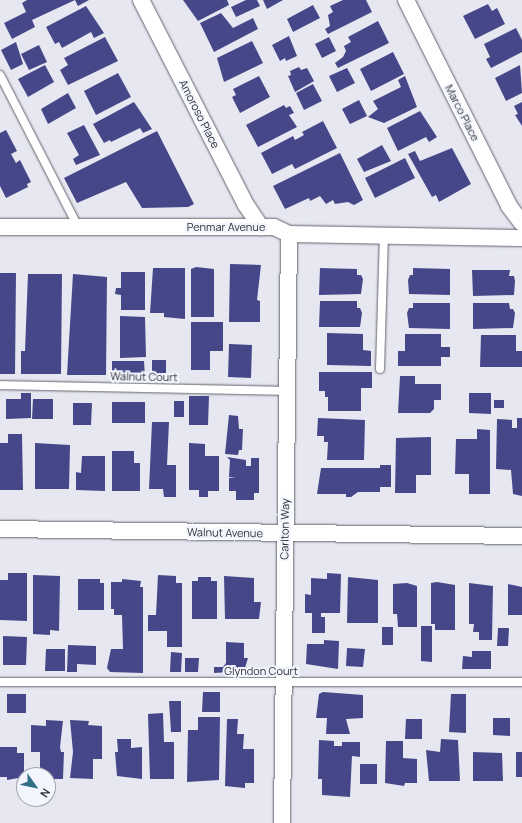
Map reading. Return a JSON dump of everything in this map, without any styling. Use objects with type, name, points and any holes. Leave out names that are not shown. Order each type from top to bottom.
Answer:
[{"type":"street","name":"Amoroso Place","points":[[141,0],[246,205],[261,227]]},
{"type":"street","name":"Marco Place","points":[[406,0],[509,206],[522,223]]},
{"type":"street","name":"Penmar Avenue","points":[[0,227],[261,227],[274,228],[289,234],[384,237],[522,238]]},
{"type":"street","name":"Carlton Way","points":[[282,823],[289,234]]},
{"type":"street","name":"Walnut Avenue","points":[[0,529],[522,536]]},
{"type":"lane","points":[[0,75],[78,227]]},
{"type":"lane","points":[[380,369],[384,237]]},
{"type":"lane","name":"Walnut Court","points":[[0,385],[287,391]]},
{"type":"lane","name":"Glyndon Court","points":[[0,682],[522,682]]},
{"type":"building","points":[[27,0],[75,0],[32,20],[35,27],[12,39],[4,23],[26,12],[22,3]]},
{"type":"building","points":[[75,0],[89,0],[78,6]]},
{"type":"building","points":[[183,0],[227,0],[229,5],[198,21]]},
{"type":"building","points":[[246,0],[257,0],[260,6],[236,17],[231,7]]},
{"type":"building","points":[[263,0],[283,0],[267,9]]},
{"type":"building","points":[[343,0],[366,0],[372,12],[328,34],[325,29],[330,26],[328,15],[333,12],[330,6]]},
{"type":"building","points":[[488,4],[492,11],[497,8],[505,24],[475,39],[463,16]]},
{"type":"building","points":[[313,5],[320,18],[293,32],[287,19]]},
{"type":"building","points":[[86,6],[104,33],[94,38],[91,32],[62,48],[59,42],[55,44],[46,27]]},
{"type":"building","points":[[221,13],[233,28],[253,18],[258,29],[214,52],[200,23]]},
{"type":"building","points":[[378,21],[389,43],[338,68],[335,63],[343,57],[346,51],[344,46],[351,42],[348,37]]},
{"type":"building","points":[[516,28],[522,40],[522,52],[491,68],[486,59],[490,57],[484,44]]},
{"type":"building","points":[[289,36],[297,56],[286,61],[285,58],[280,61],[272,45]]},
{"type":"building","points":[[105,37],[118,61],[68,85],[60,70],[68,65],[64,58]]},
{"type":"building","points":[[329,37],[336,51],[322,58],[315,44]]},
{"type":"building","points":[[252,41],[263,63],[224,82],[217,58]]},
{"type":"building","points":[[16,42],[23,64],[11,70],[1,50]]},
{"type":"building","points":[[39,45],[47,62],[29,70],[21,54]]},
{"type":"building","points":[[393,52],[404,74],[371,91],[360,69]]},
{"type":"building","points":[[45,65],[54,82],[28,97],[18,79]]},
{"type":"building","points":[[520,65],[522,93],[506,101],[495,78]]},
{"type":"building","points":[[299,67],[301,70],[307,68],[314,81],[295,92],[288,76],[291,75],[290,71]]},
{"type":"building","points":[[347,68],[355,83],[337,92],[329,76]]},
{"type":"building","points":[[118,73],[131,97],[96,115],[84,91]]},
{"type":"building","points":[[259,76],[270,97],[240,113],[232,97],[236,95],[233,89]]},
{"type":"building","points":[[405,76],[417,107],[384,123],[368,117],[378,109],[373,101],[401,87],[398,80]]},
{"type":"building","points":[[313,84],[322,101],[304,110],[296,93]]},
{"type":"building","points":[[68,93],[76,108],[48,124],[41,109]]},
{"type":"building","points":[[359,100],[367,116],[350,124],[342,109]]},
{"type":"building","points":[[134,102],[152,129],[143,133],[140,128],[111,142],[110,140],[104,143],[93,124]]},
{"type":"building","points":[[522,102],[522,126],[515,115],[518,114],[514,106]]},
{"type":"building","points":[[284,105],[286,108],[290,106],[294,113],[289,115],[297,127],[258,147],[246,125]]},
{"type":"building","points":[[420,111],[437,137],[429,142],[426,137],[398,151],[387,128]]},
{"type":"building","points":[[323,121],[337,148],[295,169],[292,164],[272,174],[261,153],[293,136],[295,140],[304,135],[302,132]]},
{"type":"building","points":[[84,125],[100,155],[76,165],[73,159],[79,155],[67,133]]},
{"type":"building","points":[[6,130],[17,151],[11,154],[16,163],[20,160],[31,182],[27,184],[28,187],[6,198],[0,186],[0,133]]},
{"type":"building","points":[[157,131],[194,204],[188,207],[142,208],[126,182],[77,203],[64,178]]},
{"type":"building","points":[[382,145],[391,161],[364,172],[357,159]]},
{"type":"building","points":[[452,148],[471,184],[439,202],[436,195],[432,197],[408,154],[415,151],[420,161]]},
{"type":"building","points":[[340,153],[363,200],[354,205],[348,202],[335,204],[333,200],[326,204],[320,196],[310,201],[309,198],[285,209],[273,186]]},
{"type":"building","points":[[405,158],[415,178],[375,198],[365,178]]},
{"type":"building","points":[[230,264],[261,265],[257,300],[260,301],[260,322],[229,322]]},
{"type":"building","points":[[196,267],[214,269],[214,317],[191,317],[191,269]]},
{"type":"building","points":[[153,268],[185,268],[185,319],[164,317],[164,313],[150,313]]},
{"type":"building","points":[[320,268],[357,269],[357,275],[361,275],[363,279],[361,294],[319,295]]},
{"type":"building","points":[[413,268],[450,269],[450,295],[409,294],[408,280],[410,275],[413,275]]},
{"type":"building","points":[[472,270],[510,270],[509,276],[514,276],[515,281],[514,295],[473,296]]},
{"type":"building","points":[[121,272],[145,272],[145,310],[121,310],[121,295],[115,294],[116,288],[121,288]]},
{"type":"building","points":[[0,273],[16,273],[15,374],[0,374]]},
{"type":"building","points":[[28,274],[62,274],[61,374],[21,374],[21,351],[25,351]]},
{"type":"building","points":[[73,274],[107,277],[106,375],[67,375]]},
{"type":"building","points":[[320,301],[357,301],[357,308],[360,308],[362,313],[360,327],[319,327]]},
{"type":"building","points":[[413,303],[450,303],[450,329],[409,328],[407,313],[409,308],[413,308]]},
{"type":"building","points":[[473,303],[509,303],[510,309],[513,309],[515,313],[513,328],[473,329]]},
{"type":"building","points":[[120,316],[145,317],[146,357],[120,358]]},
{"type":"building","points":[[191,322],[223,322],[223,351],[210,351],[210,370],[191,370]]},
{"type":"building","points":[[327,333],[363,334],[363,350],[371,351],[371,366],[327,365]]},
{"type":"building","points":[[405,334],[441,334],[441,347],[450,347],[450,357],[441,357],[441,366],[398,366],[398,351],[405,351]]},
{"type":"building","points":[[481,335],[516,335],[516,351],[522,351],[522,367],[480,367]]},
{"type":"building","points":[[229,344],[252,345],[251,378],[228,377]]},
{"type":"building","points":[[152,360],[166,360],[166,377],[152,376]]},
{"type":"building","points":[[112,361],[144,361],[145,377],[112,377]]},
{"type":"building","points":[[319,372],[372,372],[372,388],[361,388],[361,411],[328,411],[328,397],[325,397],[325,391],[319,391]]},
{"type":"building","points":[[400,376],[415,376],[415,384],[441,384],[441,400],[434,400],[434,409],[430,413],[398,413]]},
{"type":"building","points":[[21,393],[31,393],[31,418],[6,419],[6,399],[21,399]]},
{"type":"building","points":[[469,393],[491,393],[491,414],[469,413]]},
{"type":"building","points":[[189,396],[209,396],[208,425],[189,425]]},
{"type":"building","points":[[33,399],[53,399],[53,419],[32,419]]},
{"type":"building","points":[[494,400],[504,400],[504,408],[494,408]]},
{"type":"building","points":[[174,401],[184,401],[184,417],[174,417]]},
{"type":"building","points":[[112,402],[145,402],[145,423],[112,423]]},
{"type":"building","points":[[73,403],[92,403],[91,425],[73,425]]},
{"type":"building","points":[[229,415],[238,416],[239,429],[243,429],[242,450],[239,450],[238,455],[225,454]]},
{"type":"building","points":[[318,418],[365,420],[364,460],[327,460],[328,442],[324,442],[324,436],[317,436]]},
{"type":"building","points":[[517,418],[522,418],[522,496],[513,494],[511,470],[496,469],[497,419],[512,420],[512,428],[517,428]]},
{"type":"building","points":[[152,422],[169,422],[167,465],[176,465],[176,497],[164,497],[163,489],[149,489]]},
{"type":"building","points":[[477,429],[490,430],[490,494],[469,494],[469,474],[455,474],[456,439],[477,439]]},
{"type":"building","points":[[8,434],[22,434],[23,490],[0,490],[0,443],[8,443]]},
{"type":"building","points":[[431,437],[431,475],[416,475],[416,493],[395,493],[396,438]]},
{"type":"building","points":[[35,443],[70,445],[69,489],[35,489]]},
{"type":"building","points":[[189,443],[205,444],[205,456],[219,456],[219,491],[208,491],[208,497],[199,497],[199,490],[189,490]]},
{"type":"building","points":[[112,451],[134,451],[134,463],[140,463],[140,491],[112,491]]},
{"type":"building","points":[[82,456],[105,456],[105,491],[76,490],[76,472],[81,473]]},
{"type":"building","points":[[227,457],[246,460],[246,466],[251,466],[251,458],[259,458],[259,493],[254,493],[254,500],[236,500],[236,491],[229,491],[229,478],[236,477],[229,477],[230,460]]},
{"type":"building","points":[[380,465],[391,465],[391,487],[380,487],[380,492],[358,492],[351,497],[346,497],[346,494],[317,494],[321,468],[380,468]]},
{"type":"building","points":[[8,573],[27,573],[27,621],[0,620],[0,580],[8,580]]},
{"type":"building","points":[[327,573],[341,574],[340,613],[321,613],[321,617],[325,617],[325,633],[312,633],[312,613],[305,613],[305,594],[311,595],[311,578],[327,579]]},
{"type":"building","points":[[33,575],[60,576],[59,631],[50,630],[50,635],[33,634]]},
{"type":"building","points":[[158,575],[176,576],[176,583],[182,583],[182,647],[167,647],[167,631],[148,631],[148,615],[156,615]]},
{"type":"building","points":[[224,576],[254,578],[254,602],[261,602],[259,619],[225,619]]},
{"type":"building","points":[[198,577],[211,577],[211,581],[217,581],[217,619],[192,619],[192,581],[198,581]]},
{"type":"building","points":[[348,577],[378,580],[378,623],[347,623]]},
{"type":"building","points":[[78,579],[100,579],[100,583],[104,583],[104,610],[78,610]]},
{"type":"building","points":[[122,579],[141,581],[140,587],[143,587],[143,673],[110,672],[107,668],[111,649],[123,649],[122,615],[114,615],[114,609],[111,609],[111,582],[122,582]]},
{"type":"building","points":[[437,582],[455,585],[455,630],[435,630],[435,624],[431,624],[431,583]]},
{"type":"building","points":[[407,583],[417,586],[417,627],[398,627],[397,614],[393,614],[393,584]]},
{"type":"building","points":[[469,583],[493,586],[492,640],[479,640],[479,632],[473,632],[474,624],[469,624]]},
{"type":"building","points":[[508,584],[522,587],[522,615],[508,615]]},
{"type":"building","points":[[421,626],[432,626],[432,662],[421,661]]},
{"type":"building","points":[[382,627],[393,627],[393,645],[382,645]]},
{"type":"building","points":[[498,628],[509,628],[508,646],[497,646]]},
{"type":"building","points":[[3,636],[27,637],[26,665],[3,665]]},
{"type":"building","points":[[324,640],[339,641],[338,669],[306,664],[307,644],[324,644]]},
{"type":"building","points":[[226,642],[244,643],[244,658],[248,658],[244,671],[214,673],[214,667],[223,667],[226,663]]},
{"type":"building","points":[[68,645],[96,646],[96,665],[77,664],[77,672],[67,672]]},
{"type":"building","points":[[347,648],[365,649],[363,667],[346,666]]},
{"type":"building","points":[[46,649],[65,649],[65,671],[45,671]]},
{"type":"building","points":[[472,651],[491,651],[491,669],[462,669],[463,656],[472,657]]},
{"type":"building","points":[[171,652],[182,653],[181,672],[170,672]]},
{"type":"building","points":[[185,658],[199,658],[198,672],[185,672]]},
{"type":"building","points":[[203,692],[220,692],[220,712],[202,712]]},
{"type":"building","points":[[323,692],[363,695],[363,718],[346,719],[350,734],[326,734],[327,718],[316,718],[319,694]]},
{"type":"building","points":[[7,694],[26,694],[26,713],[7,713]]},
{"type":"building","points":[[451,694],[466,694],[466,733],[449,732]]},
{"type":"building","points":[[169,701],[181,701],[181,732],[171,732]]},
{"type":"building","points":[[163,713],[164,742],[174,742],[174,779],[150,779],[148,714]]},
{"type":"building","points":[[198,717],[220,717],[219,780],[187,782],[188,730],[198,730]]},
{"type":"building","points":[[493,718],[510,718],[510,736],[493,735]]},
{"type":"building","points":[[227,719],[238,719],[237,734],[244,734],[243,749],[254,749],[254,783],[245,783],[245,788],[225,786]]},
{"type":"building","points":[[406,719],[422,719],[422,739],[405,739]]},
{"type":"building","points":[[46,720],[63,721],[60,747],[61,752],[64,752],[63,779],[56,779],[56,767],[40,767],[40,752],[31,752],[31,725],[46,726]]},
{"type":"building","points":[[70,720],[89,721],[88,725],[102,726],[102,759],[93,759],[93,779],[70,778],[73,752]]},
{"type":"building","points":[[117,739],[131,739],[131,748],[142,747],[142,779],[117,776],[115,752],[118,752]]},
{"type":"building","points":[[441,739],[458,740],[460,781],[429,781],[426,750],[440,752]]},
{"type":"building","points":[[319,740],[334,741],[334,746],[342,746],[342,742],[360,742],[360,757],[352,756],[350,797],[322,795],[322,779],[318,779]]},
{"type":"building","points":[[386,741],[403,741],[403,758],[417,759],[417,783],[405,783],[404,786],[385,783]]},
{"type":"building","points":[[0,747],[17,747],[17,753],[24,753],[24,767],[16,767],[16,778],[7,780],[7,777],[0,777]]},
{"type":"building","points":[[473,752],[502,753],[503,781],[473,781]]},
{"type":"building","points":[[516,752],[522,752],[522,777],[516,777]]},
{"type":"building","points":[[360,764],[377,764],[377,784],[360,784]]}]
